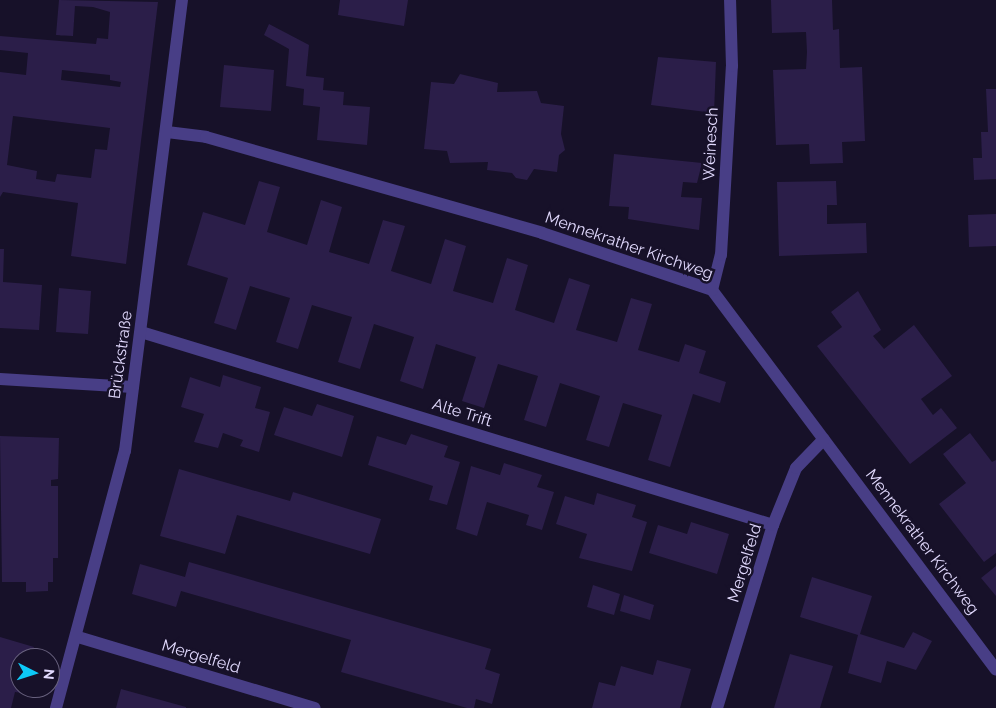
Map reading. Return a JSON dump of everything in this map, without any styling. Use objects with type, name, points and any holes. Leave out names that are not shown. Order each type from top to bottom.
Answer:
[{"type":"street","name":"Brückstraße","points":[[56,708],[78,637],[125,451],[167,132],[182,0]]},
{"type":"street","name":"Weinesch","points":[[712,290],[721,245],[732,66],[730,0]]},
{"type":"street","name":"Mennekrather Kirchweg","points":[[167,132],[206,137],[542,232],[712,290],[996,669]]},
{"type":"street","name":"Alte Trift","points":[[141,332],[774,525]]},
{"type":"street","points":[[0,379],[133,387]]},
{"type":"street","name":"Mergelfeld","points":[[717,708],[774,525],[796,468],[824,439]]},
{"type":"street","name":"Mergelfeld","points":[[78,637],[315,708]]},
{"type":"building","points":[[59,0],[158,2],[126,264],[71,256],[78,203],[3,192],[0,197],[0,72],[26,75],[28,53],[0,50],[0,36],[96,44],[97,38],[108,39],[110,12],[93,7],[75,6],[73,36],[56,35]],"holes":[[[62,70],[110,75],[110,80],[121,82],[120,87],[61,80]],[[13,116],[110,128],[107,150],[95,149],[91,178],[57,174],[55,182],[36,179],[37,171],[7,165]]]},
{"type":"building","points":[[340,0],[408,0],[404,26],[338,15]]},
{"type":"building","points":[[771,0],[832,0],[833,30],[839,29],[840,68],[862,67],[865,141],[842,142],[843,163],[810,164],[809,144],[776,145],[773,70],[806,69],[807,52],[806,32],[772,33]]},
{"type":"building","points":[[269,24],[309,45],[306,76],[324,78],[323,90],[344,92],[343,105],[370,107],[367,145],[317,140],[320,107],[303,105],[304,89],[286,86],[289,49],[264,35]]},
{"type":"building","points":[[658,57],[716,62],[714,113],[651,105]]},
{"type":"building","points":[[224,65],[274,70],[271,111],[220,107]]},
{"type":"building","points":[[460,74],[498,83],[497,92],[537,91],[541,103],[564,106],[561,134],[565,150],[559,155],[557,172],[534,169],[527,180],[516,178],[512,173],[487,170],[488,162],[450,163],[447,151],[424,149],[431,82],[454,84]]},
{"type":"building","points":[[986,89],[996,89],[996,179],[974,180],[973,158],[982,158],[981,132],[988,132]]},
{"type":"building","points":[[614,154],[702,163],[697,183],[683,182],[681,197],[702,198],[699,230],[628,219],[629,207],[609,206]]},
{"type":"building","points":[[259,181],[280,187],[267,232],[307,245],[321,200],[342,207],[329,252],[369,264],[383,220],[405,226],[391,271],[431,284],[445,239],[466,246],[453,291],[493,303],[507,258],[528,265],[515,310],[554,323],[569,278],[590,285],[576,330],[617,342],[631,298],[652,304],[638,350],[679,362],[685,344],[706,351],[699,373],[726,382],[720,403],[693,394],[670,467],[648,460],[662,415],[623,403],[609,447],[586,440],[600,396],[560,383],[546,427],[524,420],[538,376],[498,364],[484,408],[462,401],[476,357],[436,344],[423,389],[400,381],[414,337],[374,324],[360,369],[338,362],[352,317],[312,305],[298,349],[276,342],[290,298],[250,286],[236,330],[214,323],[228,278],[187,265],[203,212],[245,225]]},
{"type":"building","points":[[836,181],[837,205],[827,205],[827,224],[866,223],[867,253],[779,256],[777,182]]},
{"type":"building","points":[[996,214],[996,246],[969,247],[968,215]]},
{"type":"building","points":[[0,249],[4,249],[3,282],[42,285],[39,330],[0,328]]},
{"type":"building","points":[[59,288],[91,291],[88,334],[56,332]]},
{"type":"building","points":[[858,291],[881,330],[873,336],[884,349],[914,325],[952,376],[921,399],[933,415],[941,408],[957,428],[910,464],[817,346],[842,327],[831,312]]},
{"type":"building","points":[[223,375],[261,387],[255,408],[270,412],[259,452],[240,446],[243,440],[223,433],[218,448],[194,442],[204,414],[181,407],[190,377],[220,387]]},
{"type":"building","points":[[317,404],[354,416],[342,457],[274,435],[284,407],[312,416]]},
{"type":"building","points":[[970,433],[992,462],[996,460],[996,553],[984,562],[939,504],[966,483],[943,454]]},
{"type":"building","points":[[411,434],[448,446],[444,457],[460,462],[447,505],[429,500],[433,486],[368,465],[377,436],[406,445]]},
{"type":"building","points":[[0,436],[59,438],[58,479],[51,480],[51,486],[58,486],[58,558],[53,558],[53,582],[48,582],[48,591],[26,592],[26,582],[2,582]]},
{"type":"building","points":[[504,463],[542,475],[537,487],[554,492],[542,530],[526,525],[529,515],[487,502],[477,536],[456,529],[471,466],[500,475]]},
{"type":"building","points":[[179,469],[290,501],[293,492],[381,519],[370,554],[237,515],[225,554],[160,536]]},
{"type":"building","points":[[597,493],[636,505],[632,517],[647,522],[632,571],[579,558],[587,534],[556,524],[565,496],[594,505]]},
{"type":"building","points":[[691,522],[729,534],[717,574],[649,553],[658,525],[687,534]]},
{"type":"building","points":[[189,562],[491,649],[485,669],[500,674],[492,704],[476,699],[474,708],[467,708],[341,672],[351,640],[181,591],[176,607],[132,594],[140,564],[185,577]]},
{"type":"building","points":[[996,566],[996,596],[981,578]]},
{"type":"building","points":[[812,577],[872,596],[860,634],[904,648],[913,632],[932,641],[916,670],[887,661],[881,683],[848,673],[858,635],[800,617]]},
{"type":"building","points":[[593,585],[620,594],[614,615],[587,607]]},
{"type":"building","points":[[624,595],[654,605],[650,620],[620,611]]},
{"type":"building","points":[[0,637],[34,647],[10,648],[10,698],[14,698],[11,708],[0,708]]},
{"type":"building","points":[[790,654],[833,666],[820,708],[774,708]]},
{"type":"building","points":[[657,660],[691,669],[680,708],[592,708],[599,682],[615,686],[621,666],[653,675]]},
{"type":"building","points":[[121,689],[186,707],[186,708],[116,708]]}]
